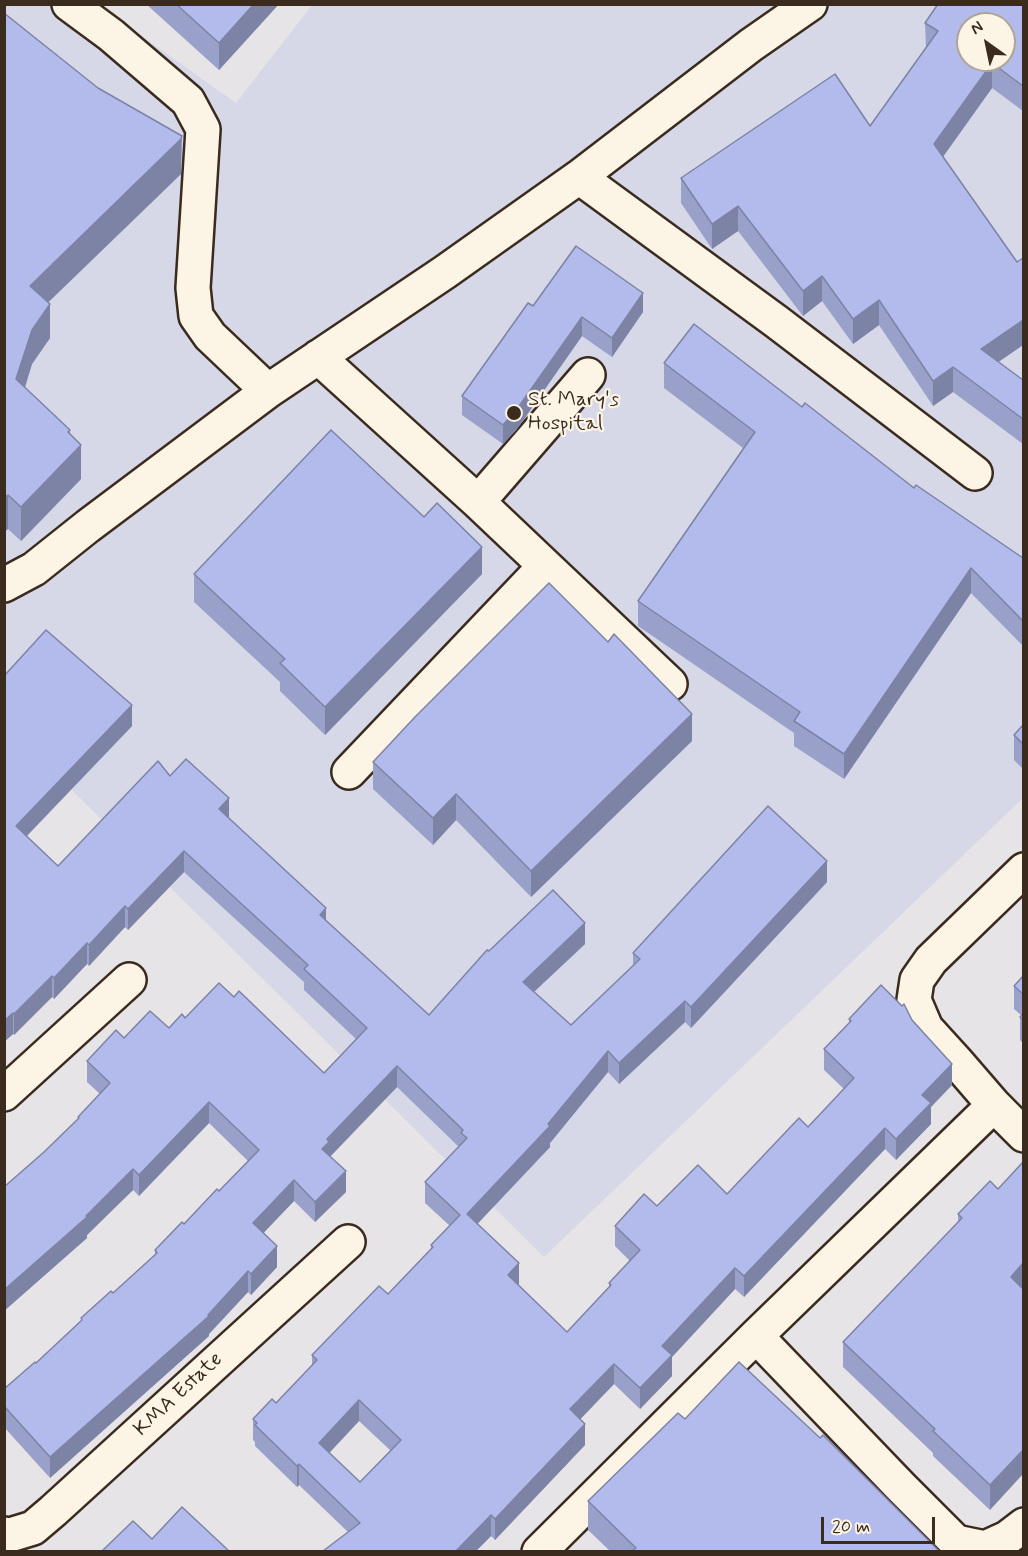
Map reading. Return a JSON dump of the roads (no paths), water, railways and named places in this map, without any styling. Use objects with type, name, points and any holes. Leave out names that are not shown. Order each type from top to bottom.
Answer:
[{"type":"street","points":[[69,4],[111,35],[188,101],[203,129],[193,288],[196,316],[210,336],[268,391]]},
{"type":"street","points":[[4,585],[34,569],[268,391],[445,272],[579,177],[751,45],[810,4]]},
{"type":"street","points":[[579,177],[777,322],[975,473]]},
{"type":"street","points":[[318,357],[478,502],[670,684]]},
{"type":"street","points":[[478,502],[588,375]]},
{"type":"street","points":[[349,772],[545,566]]},
{"type":"street","points":[[1023,870],[931,960],[917,980],[914,1000],[926,1028],[993,1105],[1023,1135]]},
{"type":"street","points":[[4,1094],[129,981]]},
{"type":"street","points":[[539,1551],[993,1105]]},
{"type":"street","name":"KMA Estate","points":[[4,1534],[10,1535],[33,1528],[348,1242]]},
{"type":"street","points":[[756,1336],[956,1542],[985,1548],[1007,1538],[1023,1525]]},
{"type":"place","name":"St. Mary's Hospital","points":[[514,413]]}]
